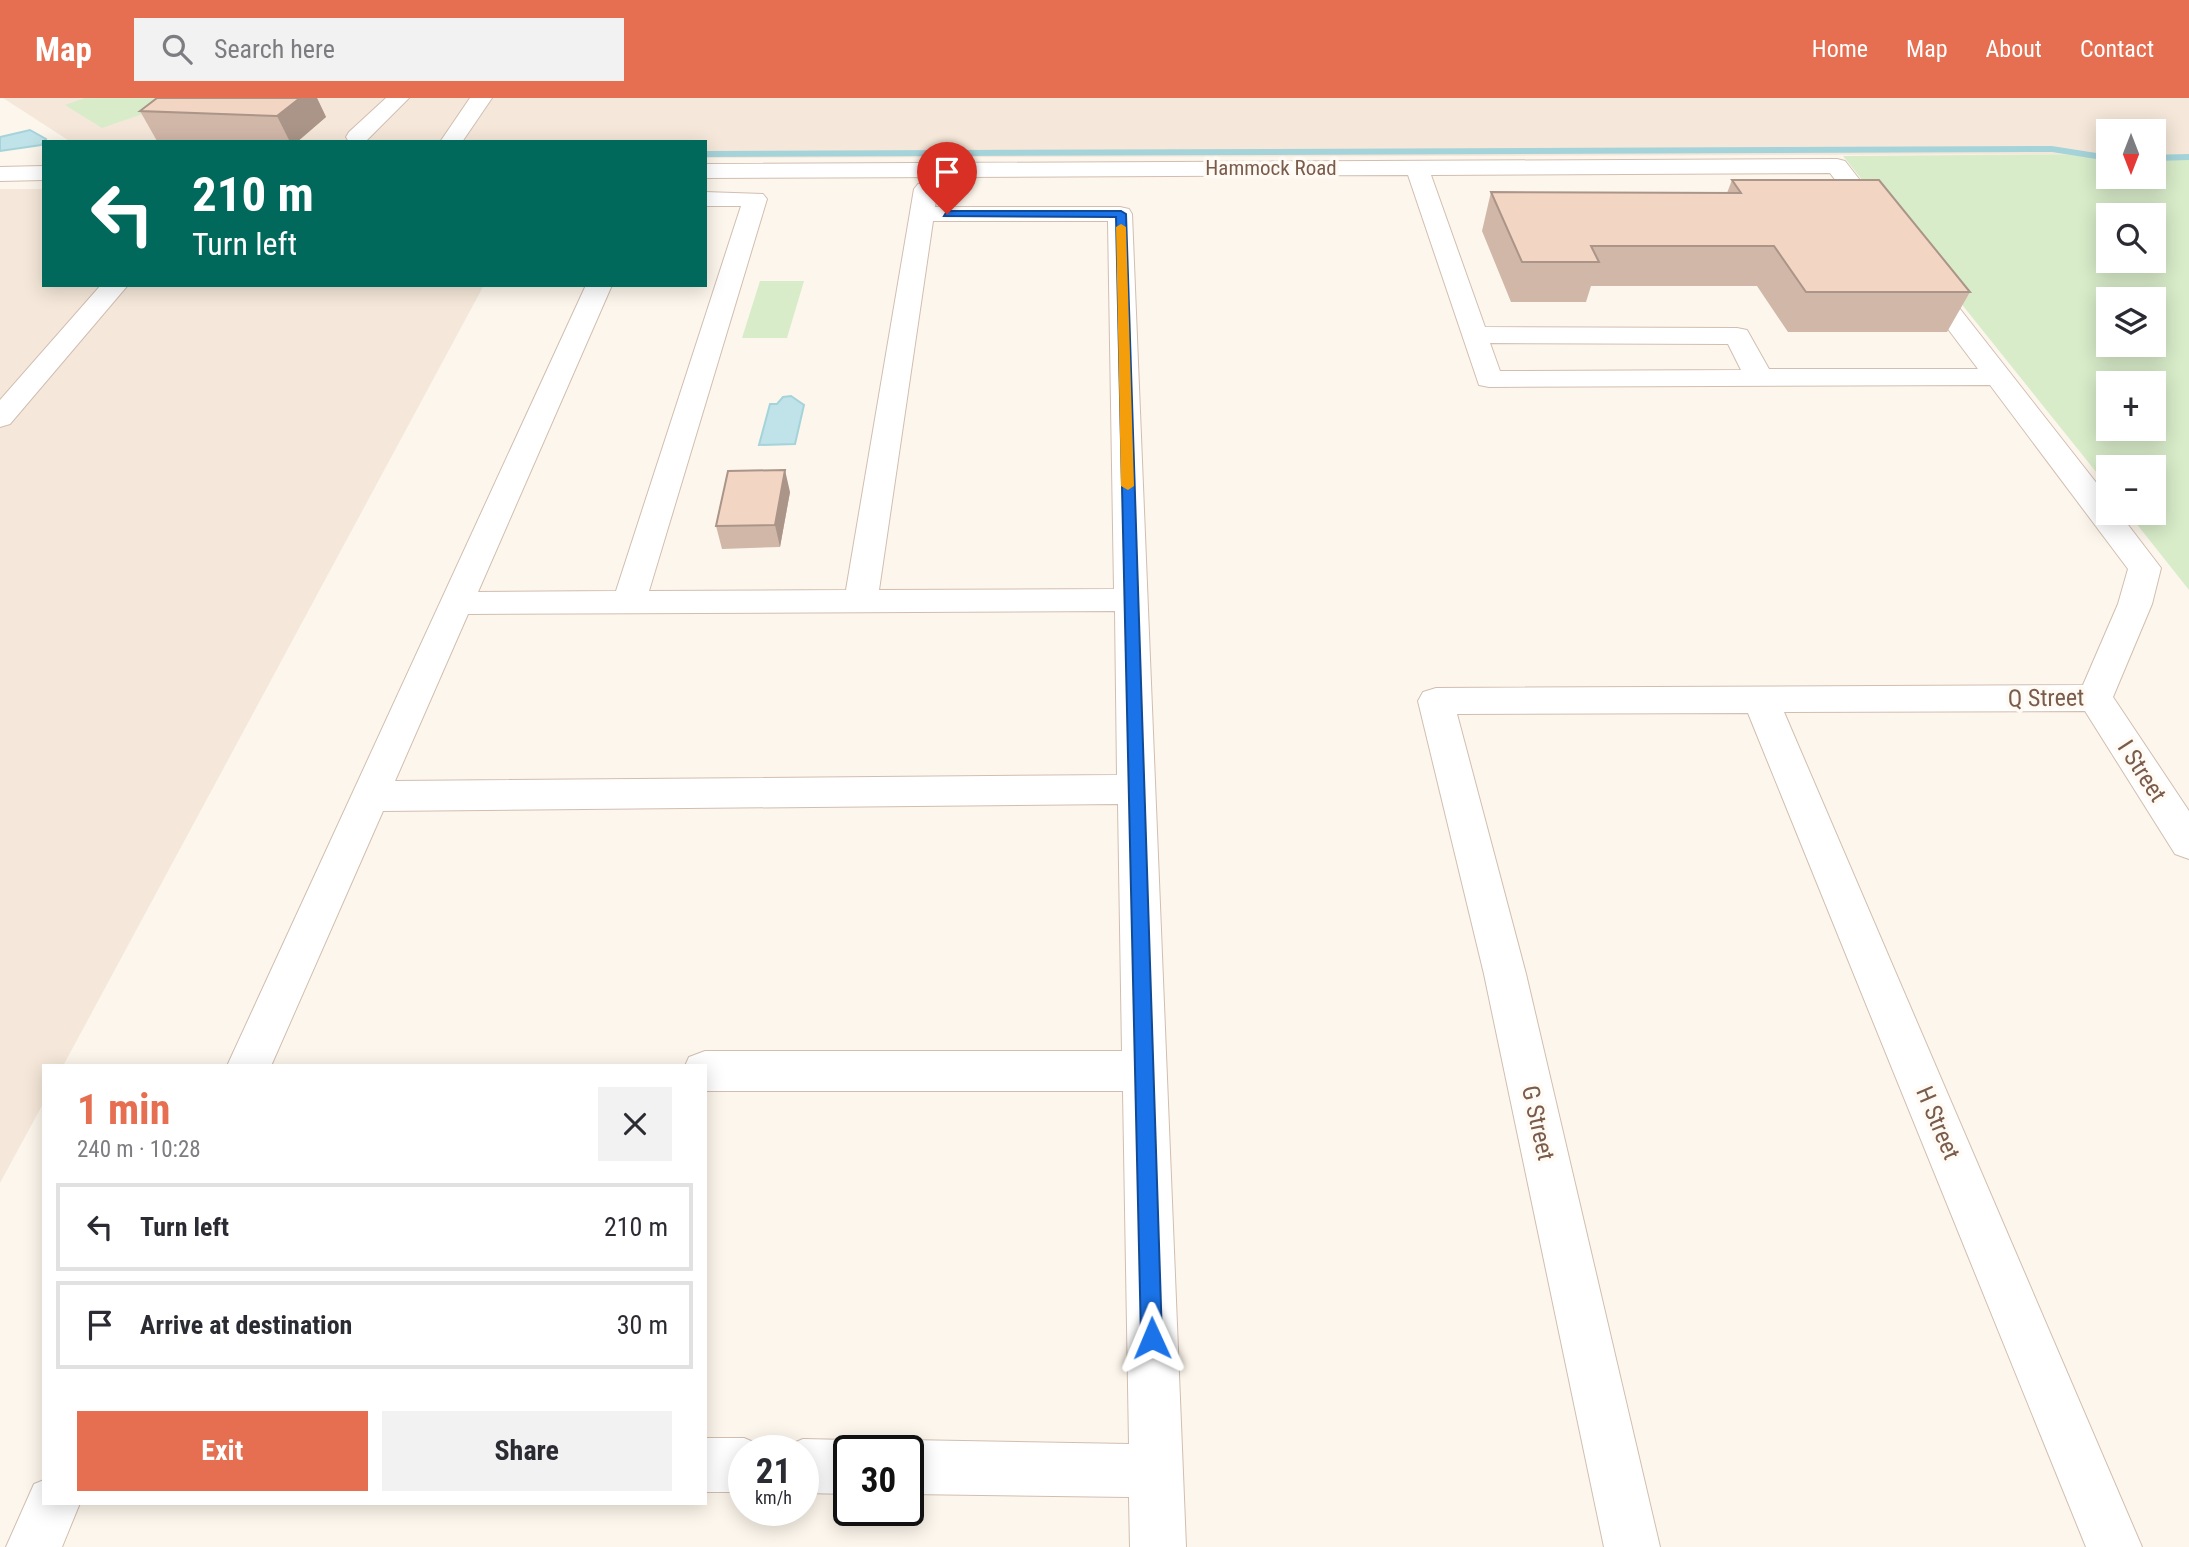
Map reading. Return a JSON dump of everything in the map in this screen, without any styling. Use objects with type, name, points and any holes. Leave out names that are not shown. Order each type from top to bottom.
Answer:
[{"type":"street","points":[[357,136],[398,98]]},
{"type":"street","points":[[452,140],[481,98]]},
{"type":"street","name":"Hammock Road","points":[[707,171],[1837,166]]},
{"type":"street","name":"Q Street","points":[[1436,701],[2095,698],[2135,604],[2144,568],[1837,166]]},
{"type":"street","points":[[1417,168],[1489,379],[1999,377]]},
{"type":"street","points":[[861,601],[929,170]]},
{"type":"street","points":[[0,174],[42,173]]},
{"type":"street","points":[[629,602],[755,199],[707,199]]},
{"type":"street","points":[[922,214],[1121,214],[1158,1547]]},
{"type":"street","points":[[0,418],[112,287]]},
{"type":"street","points":[[250,1064],[598,287]]},
{"type":"street","points":[[1474,335],[1737,336],[1760,378]]},
{"type":"street","points":[[456,603],[1131,600]]},
{"type":"street","name":"I Street","points":[[2095,698],[2189,843]]},
{"type":"street","name":"H Street","points":[[1761,700],[2114,1547]]},
{"type":"street","name":"G Street","points":[[1436,701],[1505,974],[1632,1547]]},
{"type":"street","points":[[370,796],[1137,789]]},
{"type":"street","points":[[707,1071],[1144,1071]]},
{"type":"street","points":[[707,1465],[728,1465]]},
{"type":"street","points":[[924,1467],[1156,1471]]},
{"type":"street","points":[[34,1547],[52,1505]]},
{"type":"shaded area","points":[[3,98],[2189,98],[2189,154],[2166,154],[2166,119],[2096,119],[2096,154],[707,158],[707,140],[68,140]]},
{"type":"shaded area","points":[[0,189],[42,189],[42,287],[483,287],[64,1064],[42,1064],[42,1106],[0,1183]]},
{"type":"green space","points":[[85,98],[189,98],[102,128],[65,105]]},
{"type":"green space","points":[[2096,154],[2096,189],[2166,189],[2166,154],[2189,154],[2189,590],[2138,525],[2166,525],[2166,455],[2096,455],[2096,472],[1843,156]]},
{"type":"green space","points":[[760,281],[804,281],[787,338],[742,338]]},
{"type":"water","points":[[30,130],[46,139],[42,140],[41,145],[0,151],[0,137]]},
{"type":"water","points":[[791,396],[804,405],[795,444],[759,445],[770,404],[777,404],[783,397]]},
{"type":"building","points":[[157,98],[300,98],[277,116],[140,111]]},
{"type":"building","points":[[1732,180],[1879,180],[1970,292],[1806,292],[1774,246],[1591,246],[1599,262],[1522,262],[1491,192],[1741,193]]},
{"type":"building","points":[[785,470],[775,525],[716,526],[728,471]]},
{"type":"waterway","points":[[707,154],[2052,149],[2096,156]]},
{"type":"waterway","points":[[2166,158],[2189,157]]},
{"type":"slow traffic","points":[[1121,227],[1128,486]]},
{"type":"route","points":[[947,214],[1121,214],[1152,1338]]}]
